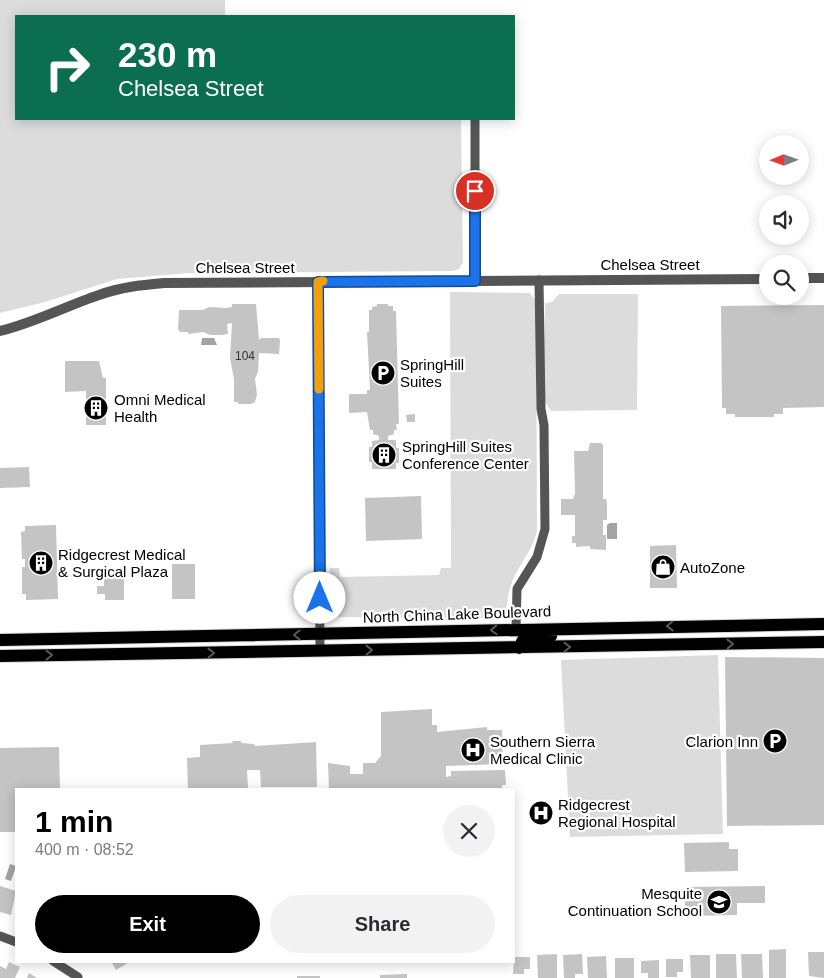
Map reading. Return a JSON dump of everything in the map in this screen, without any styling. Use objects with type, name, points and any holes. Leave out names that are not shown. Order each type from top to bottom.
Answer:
[{"type":"main road","name":"North China Lake Boulevard","points":[[0,640],[824,624]]},
{"type":"main road","points":[[519,648],[523,640],[526,639],[583,635],[594,627]]},
{"type":"main road","points":[[0,656],[824,642]]},
{"type":"street","points":[[475,120],[475,281]]},
{"type":"street","name":"Chelsea Street","points":[[0,331],[34,321],[100,294],[126,287],[189,282],[759,278]]},
{"type":"street","points":[[809,278],[824,278]]},
{"type":"street","points":[[516,629],[517,589],[537,557],[545,529],[544,425],[541,409],[539,280]]},
{"type":"street","points":[[318,282],[320,651]]},
{"type":"street","points":[[0,936],[15,942]]},
{"type":"street","points":[[56,963],[78,977]]},
{"type":"shaded area","points":[[0,0],[225,0],[225,15],[15,15],[15,120],[461,120],[463,262],[459,269],[453,271],[189,273],[117,279],[45,302],[0,313]]},
{"type":"shaded area","points":[[450,292],[530,293],[536,301],[537,531],[535,539],[513,580],[502,618],[334,617],[331,614],[330,568],[339,568],[340,577],[439,575],[441,568],[451,568]]},
{"type":"shaded area","points":[[559,294],[638,294],[637,410],[551,411],[543,399],[545,303],[552,302]]},
{"type":"shaded area","points":[[202,338],[214,338],[217,345],[201,345]]},
{"type":"shaded area","points":[[617,523],[617,539],[607,539],[607,525]]},
{"type":"shaded area","points":[[718,655],[723,834],[570,837],[561,660]]},
{"type":"shaded area","points":[[10,864],[15,866],[11,881],[5,879]]},
{"type":"building","points":[[232,304],[256,304],[259,340],[261,338],[279,338],[280,341],[279,354],[259,353],[258,372],[255,379],[257,395],[255,402],[251,404],[238,404],[238,402],[234,402],[234,379],[230,358],[232,323],[227,324],[228,334],[222,335],[210,335],[203,332],[188,334],[188,332],[180,332],[178,329],[179,310],[203,310],[209,307],[226,308],[232,307]]},
{"type":"building","name":"SpringHill Suites","points":[[377,304],[388,304],[388,306],[393,306],[393,311],[396,311],[399,424],[396,424],[397,430],[394,430],[394,434],[388,436],[388,440],[396,440],[396,448],[399,448],[399,463],[396,463],[396,469],[372,469],[372,462],[369,462],[369,447],[372,447],[372,441],[379,440],[379,436],[373,434],[373,430],[370,430],[367,412],[349,413],[349,394],[367,394],[367,390],[370,390],[367,332],[369,332],[369,310],[372,310],[372,307],[377,306]]},
{"type":"building","points":[[824,305],[824,407],[783,408],[783,414],[774,414],[774,417],[735,417],[735,414],[726,414],[726,408],[722,408],[721,306]]},
{"type":"building","name":"Omni Medical Health","points":[[65,361],[99,361],[103,378],[106,378],[106,425],[86,425],[86,391],[65,392]]},
{"type":"building","points":[[415,414],[415,422],[407,422],[406,415]]},
{"type":"building","points":[[590,443],[601,443],[603,445],[603,499],[606,499],[607,520],[603,520],[603,535],[606,535],[606,550],[590,549],[590,546],[576,547],[576,543],[572,543],[572,536],[575,536],[575,515],[561,515],[561,499],[573,499],[575,493],[574,451],[588,451]]},
{"type":"building","points":[[29,467],[30,487],[0,488],[0,468]]},
{"type":"building","points":[[421,496],[422,539],[366,541],[365,498]]},
{"type":"building","name":"Ridgecrest Medical & Surgical Plaza","points":[[56,525],[58,599],[26,600],[26,594],[22,594],[22,567],[25,567],[25,559],[22,559],[21,532],[25,531],[25,526]]},
{"type":"building","name":"AutoZone","points":[[676,545],[677,588],[650,588],[650,546]]},
{"type":"building","points":[[172,564],[195,564],[195,599],[172,599]]},
{"type":"building","points":[[104,572],[124,572],[124,600],[105,600],[105,594],[97,594],[97,586],[104,586]]},
{"type":"building","name":"Clarion Inn","points":[[725,657],[824,658],[824,825],[727,826]]},
{"type":"building","points":[[432,709],[432,725],[437,725],[437,732],[487,727],[487,730],[502,730],[503,764],[446,766],[446,777],[451,776],[451,771],[505,770],[506,785],[502,785],[502,788],[329,788],[328,763],[350,766],[350,774],[363,774],[363,763],[375,763],[381,756],[381,712]]},
{"type":"building","points":[[232,741],[241,741],[241,743],[254,744],[255,746],[316,742],[317,787],[261,787],[260,770],[247,770],[248,788],[188,788],[187,758],[200,757],[200,745],[233,743]]},
{"type":"building","points":[[59,747],[60,788],[15,788],[15,832],[0,832],[0,748]]},
{"type":"building","points":[[729,842],[729,849],[738,849],[738,871],[685,872],[684,843]]},
{"type":"building","points":[[0,886],[15,891],[11,915],[0,912]]},
{"type":"building","points":[[765,886],[765,903],[737,903],[737,915],[685,916],[685,887]]},
{"type":"building","points":[[786,949],[786,978],[769,978],[769,950]]},
{"type":"building","points":[[808,952],[824,952],[824,978],[809,976]]},
{"type":"building","points":[[557,954],[557,978],[538,978],[537,955]]},
{"type":"building","points":[[582,954],[583,974],[575,974],[575,978],[564,978],[563,955]]},
{"type":"building","points":[[716,954],[736,954],[737,978],[716,978]]},
{"type":"building","points":[[741,954],[762,954],[763,978],[742,978]]},
{"type":"building","points":[[690,955],[710,955],[710,978],[691,978]]},
{"type":"building","points":[[606,956],[607,978],[588,978],[587,957]]},
{"type":"building","points":[[515,957],[530,957],[530,969],[524,969],[524,974],[513,974]]},
{"type":"building","points":[[615,958],[634,958],[634,978],[615,978]]},
{"type":"building","points":[[666,959],[683,959],[683,972],[677,972],[677,977],[666,977]]},
{"type":"building","points":[[659,960],[659,978],[648,978],[648,973],[641,973],[641,961]]},
{"type":"building","points":[[9,962],[20,967],[15,978],[0,978],[0,966],[6,969]]},
{"type":"building","points":[[112,963],[128,963],[116,970]]},
{"type":"building","points":[[29,973],[37,978],[27,978]]},
{"type":"building","points":[[407,974],[407,978],[380,978],[380,975]]},
{"type":"building","points":[[297,976],[320,976],[320,978],[297,978]]},
{"type":"slow traffic","points":[[319,389],[318,282],[323,281]]},
{"type":"place","name":"SpringHill Suites","points":[[383,373]]},
{"type":"place","name":"Omni Medical Health","points":[[96,408]]},
{"type":"place","name":"SpringHill Suites Conference Center","points":[[384,455]]},
{"type":"place","name":"Ridgecrest Medical & Surgical Plaza","points":[[41,563]]},
{"type":"place","name":"AutoZone","points":[[663,567]]},
{"type":"place","name":"Clarion Inn","points":[[775,741]]},
{"type":"place","name":"Southern Sierra Medical Clinic","points":[[473,750]]},
{"type":"place","name":"Ridgecrest Regional Hospital","points":[[541,813]]},
{"type":"place","name":"Mesquite Continuation School","points":[[719,902]]},
{"type":"route","points":[[320,598],[318,282],[475,281],[475,191]]}]
